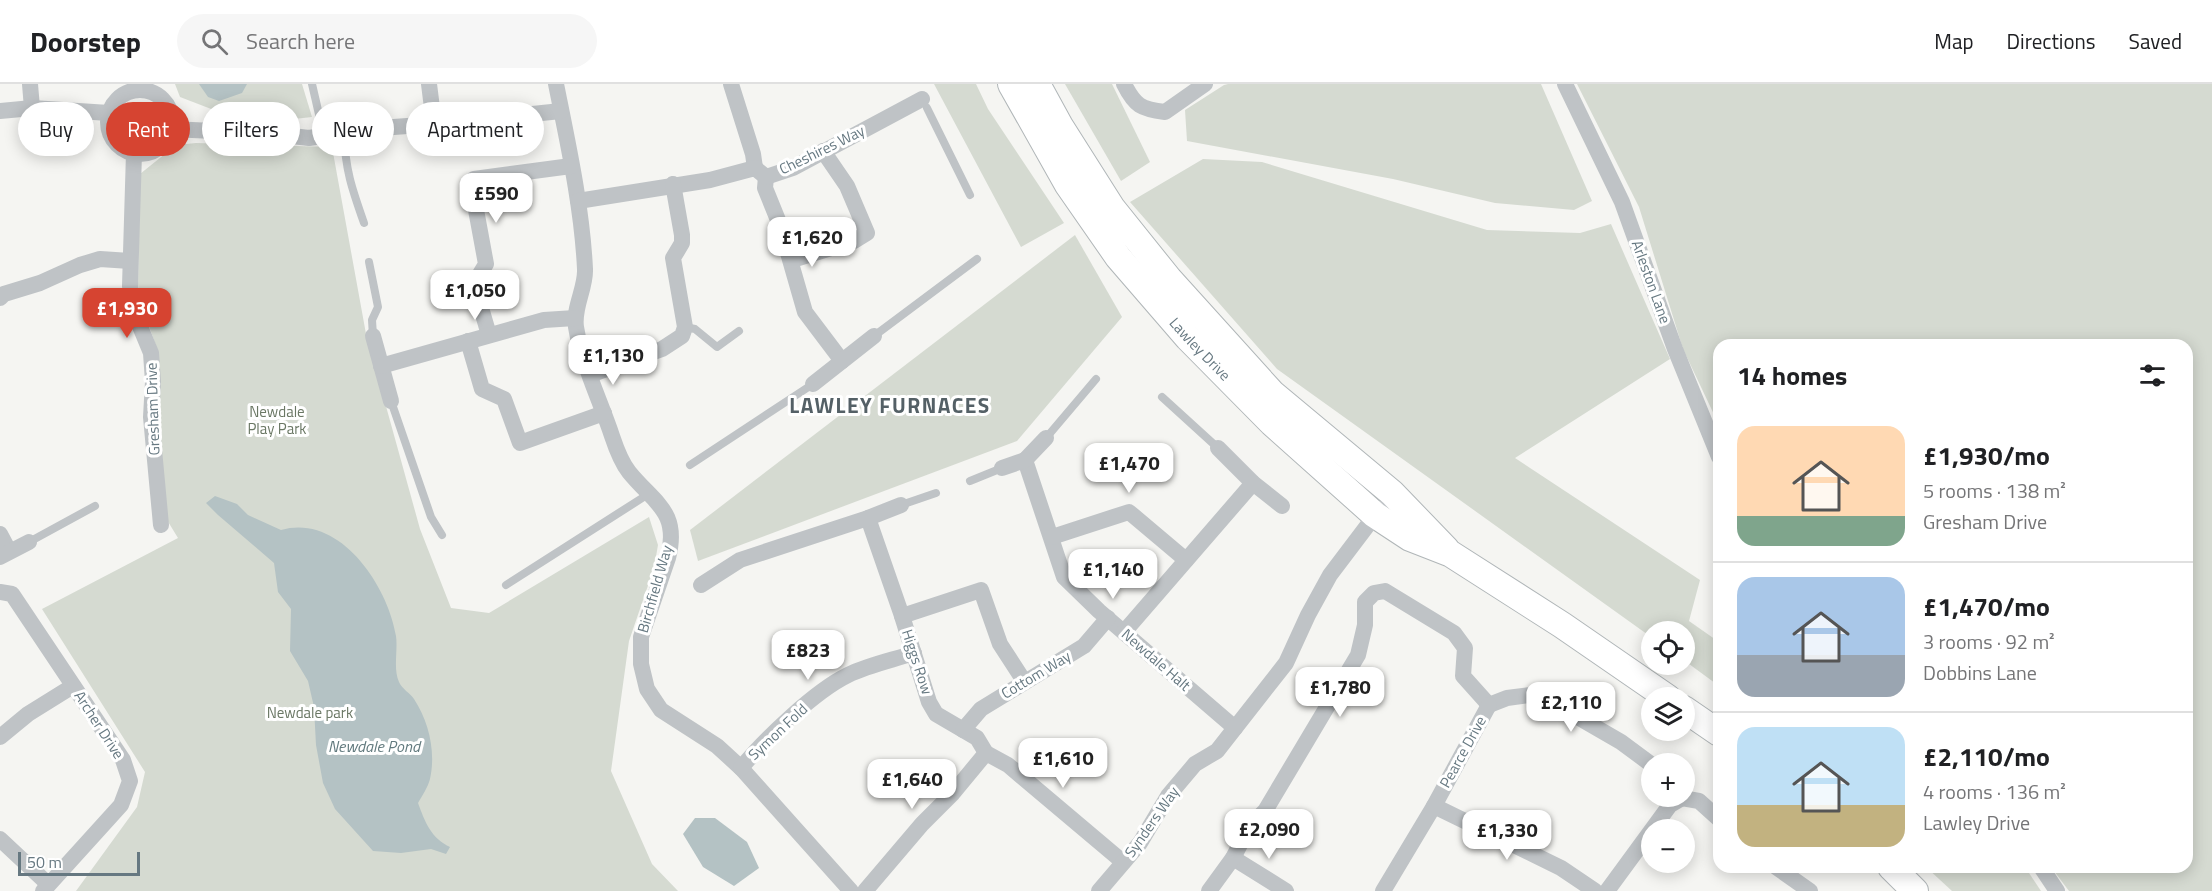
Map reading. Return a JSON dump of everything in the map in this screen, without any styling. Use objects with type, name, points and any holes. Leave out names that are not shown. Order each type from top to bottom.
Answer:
[{"type":"main road","name":"Lawley Drive","points":[[1011,84],[1068,185],[1118,257],[1188,338],[1272,423],[1375,515],[1410,538],[1451,554],[1562,625],[1652,687]]},
{"type":"main road","name":"Lawley Drive","points":[[1037,84],[1060,126],[1112,208],[1169,279],[1272,393],[1392,493],[1451,554]]},
{"type":"main road","points":[[1695,717],[1713,729]]},
{"type":"main road","points":[[1897,873],[1915,891]]},
{"type":"street","points":[[30,84],[32,102]]},
{"type":"street","points":[[429,84],[431,102]]},
{"type":"street","name":"Birchfield Way","points":[[556,84],[578,201],[586,271],[576,318],[582,348],[616,450],[629,472],[651,493],[664,510],[669,523],[671,546],[640,637],[641,664],[647,689],[662,710],[717,746],[741,768],[851,891]]},
{"type":"street","points":[[731,84],[765,189],[792,260],[805,312],[842,361]]},
{"type":"street","points":[[1124,84],[1130,96],[1145,110],[1165,112],[1205,84]]},
{"type":"street","name":"Arleston Lane","points":[[1565,84],[1622,202],[1675,349],[1713,442]]},
{"type":"street","points":[[116,102],[119,97],[130,91],[145,87],[166,102]]},
{"type":"street","name":"Cheshires Way","points":[[578,201],[673,184],[793,168],[922,97]]},
{"type":"street","points":[[0,111],[18,109]]},
{"type":"street","points":[[544,113],[561,111]]},
{"type":"street","points":[[190,130],[312,138]]},
{"type":"street","points":[[792,260],[854,241],[867,233],[847,186],[823,151]]},
{"type":"street","name":"Gresham Drive","points":[[134,156],[130,286],[134,312],[151,353],[153,382],[151,417],[161,525]]},
{"type":"street","points":[[489,335],[474,284],[486,264],[472,188],[474,179],[571,166]]},
{"type":"street","points":[[591,375],[662,348],[682,336],[685,327],[674,258],[682,243],[682,235],[673,184]]},
{"type":"street","points":[[0,298],[4,294],[40,283],[80,265],[100,259],[130,261]]},
{"type":"street","points":[[381,366],[544,320],[576,318]]},
{"type":"street","points":[[373,336],[391,401]]},
{"type":"street","points":[[813,384],[874,336]]},
{"type":"street","points":[[468,341],[482,389],[504,399],[520,443],[604,413]]},
{"type":"street","points":[[1002,468],[1024,460],[1046,438]]},
{"type":"street","points":[[1218,448],[1252,483],[1282,506]]},
{"type":"street","name":"Newdale Halt","points":[[1024,460],[1064,577],[1235,728]]},
{"type":"street","points":[[1124,632],[1252,483]]},
{"type":"street","name":"Synders Way","points":[[1099,891],[1140,843],[1168,796],[1195,764],[1217,751],[1286,663],[1330,575],[1392,493]]},
{"type":"street","points":[[701,585],[740,560],[901,505]]},
{"type":"street","points":[[1052,537],[1129,512],[1186,560]]},
{"type":"street","name":"Higgs Row","points":[[868,518],[929,702],[936,714],[977,738],[986,753],[1008,765],[1123,862]]},
{"type":"street","points":[[0,534],[4,554],[29,542]]},
{"type":"street","points":[[902,616],[981,590],[1000,644],[1024,681]]},
{"type":"street","points":[[1209,891],[1233,858],[1250,827],[1264,811],[1358,655],[1365,625],[1365,602],[1374,593],[1385,591],[1454,633],[1465,648],[1463,675],[1489,705],[1507,698],[1538,694],[1621,742],[1641,757]]},
{"type":"street","name":"Archer Drive","points":[[0,592],[12,594],[123,760],[130,781],[121,805],[45,888]]},
{"type":"street","name":"Cottom Way","points":[[963,730],[981,709],[1084,646],[1108,618]]},
{"type":"street","name":"Symon Fold","points":[[741,768],[754,752],[822,692],[849,674],[914,653]]},
{"type":"street","points":[[0,737],[28,714],[73,686]]},
{"type":"street","name":"Pearce Drive","points":[[1383,891],[1434,806],[1489,705]]},
{"type":"street","points":[[865,891],[986,753]]},
{"type":"street","points":[[1695,800],[1713,814]]},
{"type":"street","points":[[1434,806],[1561,868],[1595,891]]},
{"type":"street","points":[[1607,891],[1669,807]]},
{"type":"street","points":[[0,839],[45,888]]},
{"type":"street","points":[[1233,858],[1286,891]]},
{"type":"street","points":[[1784,873],[1810,891]]},
{"type":"street","points":[[2045,873],[2057,891]]},
{"type":"lane","points":[[309,138],[324,136],[312,84]]},
{"type":"lane","points":[[922,97],[970,195]]},
{"type":"lane","points":[[346,156],[347,172],[364,223]]},
{"type":"lane","points":[[874,336],[977,258]]},
{"type":"lane","points":[[369,262],[378,307],[372,320],[373,336]]},
{"type":"lane","points":[[685,327],[695,329],[717,347],[739,331]]},
{"type":"lane","points":[[1046,438],[1096,379]]},
{"type":"lane","points":[[690,465],[813,384]]},
{"type":"lane","points":[[1162,397],[1218,448]]},
{"type":"lane","points":[[391,401],[431,517],[442,535]]},
{"type":"lane","points":[[970,481],[1002,468]]},
{"type":"lane","points":[[506,585],[651,493]]},
{"type":"lane","points":[[901,505],[936,493]]},
{"type":"lane","points":[[29,542],[95,506]]},
{"type":"green space","points":[[175,84],[302,84],[312,117],[300,118],[300,102],[202,102],[202,105],[180,97]]},
{"type":"green space","points":[[934,84],[976,84],[988,109],[1064,223],[1021,247]]},
{"type":"green space","points":[[1065,84],[1112,84],[1150,162],[1121,181]]},
{"type":"green space","points":[[1228,84],[1541,84],[1592,201],[1574,210],[1495,203],[1393,179],[1187,141],[1185,110]]},
{"type":"green space","points":[[1577,84],[2212,84],[2212,891],[2069,891],[2056,873],[2193,873],[2193,339],[1713,339],[1713,412],[1683,349],[1639,207]]},
{"type":"green space","name":"Newdale park","points":[[202,143],[202,156],[300,156],[300,146],[312,146],[312,156],[334,156],[366,334],[420,529],[451,608],[489,613],[649,517],[658,545],[654,568],[629,641],[611,771],[652,864],[678,891],[76,891],[137,807],[145,772],[42,609],[178,538],[167,520],[158,426],[158,351],[143,310],[138,285],[140,174],[162,156],[190,156],[190,144]]},
{"type":"green space","points":[[1203,159],[1262,162],[1487,230],[1580,233],[1611,224],[1670,359],[1515,458],[1700,580],[1689,621],[1641,621],[1641,630],[1277,369],[1130,202]]},
{"type":"green space","points":[[1075,235],[1122,317],[1017,441],[698,561],[690,530]]},
{"type":"green space","points":[[1695,625],[1713,638],[1713,682],[1695,668]]},
{"type":"green space","points":[[1932,873],[2029,873],[2041,891],[1952,891]]},
{"type":"water","points":[[199,84],[247,84],[242,93],[219,101],[208,97]]},
{"type":"water","name":"Newdale Pond","points":[[215,496],[237,504],[248,515],[281,530],[303,528],[323,532],[341,543],[358,558],[372,576],[391,616],[396,636],[397,677],[424,717],[430,738],[432,769],[428,785],[418,803],[433,834],[450,847],[446,854],[431,849],[401,853],[373,851],[335,809],[323,783],[316,745],[314,707],[308,681],[290,651],[291,609],[278,592],[274,563],[206,503]]},
{"type":"water","points":[[695,818],[715,818],[747,842],[759,868],[734,886],[703,867],[683,834]]},
{"type":"district","name":"LAWLEY FURNACES","points":[[890,406]]},
{"type":"park label","name":"Newdale Play Park","points":[[277,420]]}]
